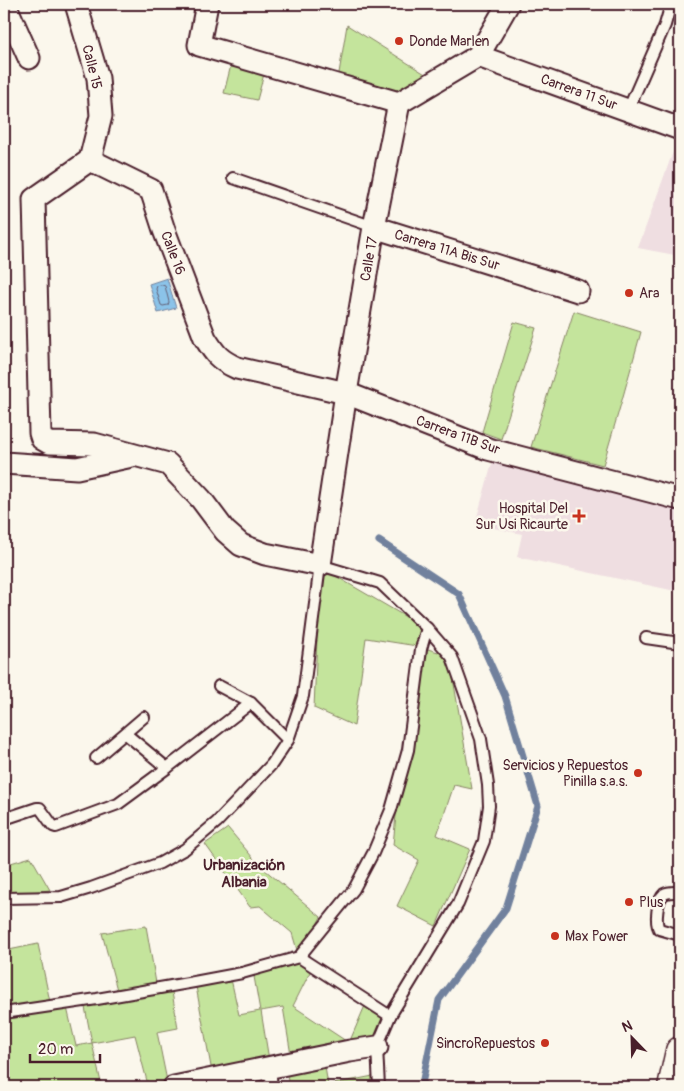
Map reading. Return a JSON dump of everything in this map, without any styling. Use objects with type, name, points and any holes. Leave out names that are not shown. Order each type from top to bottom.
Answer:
[{"type":"main road","points":[[672,1087],[680,1050]]},
{"type":"street","points":[[6,4],[29,58]]},
{"type":"street","name":"Calle 15","points":[[76,4],[98,78],[101,116],[90,160]]},
{"type":"street","points":[[207,4],[199,45],[399,103],[478,56],[508,4]]},
{"type":"street","name":"Carrera 11 Sur","points":[[478,56],[680,129]]},
{"type":"street","name":"Calle 17","points":[[320,565],[374,227],[399,103]]},
{"type":"street","points":[[90,160],[34,199],[40,433],[42,439],[49,443],[94,444],[168,464],[201,499],[225,531],[241,545],[264,554],[320,565]]},
{"type":"street","name":"Calle 16","points":[[90,160],[151,190],[205,338],[214,352],[225,363],[237,368]]},
{"type":"street","name":"Carrera 11A Bis Sur","points":[[374,227],[578,292]]},
{"type":"street","name":"Carrera 11B Sur","points":[[237,368],[346,393],[488,449],[680,499]]},
{"type":"street","points":[[4,463],[77,468],[136,455]]},
{"type":"street","points":[[183,1086],[271,1078],[350,1051],[377,1047]]},
{"type":"lane","points":[[628,110],[664,26],[671,4]]},
{"type":"lane","name":"Carrera 11A Bis Sur","points":[[232,178],[374,227]]},
{"type":"lane","points":[[4,898],[61,896],[100,885],[152,866],[185,849],[217,822],[272,764],[288,740],[303,696],[320,565],[380,583],[426,628],[452,657],[481,738],[489,806],[484,841],[458,904],[390,1016],[377,1047],[379,1087]]},
{"type":"lane","points":[[4,1013],[97,999],[242,973],[299,957],[354,889],[373,853],[391,810],[408,750],[421,649],[426,628]]},
{"type":"lane","points":[[646,638],[680,643]]},
{"type":"lane","points":[[219,686],[250,703],[288,740]]},
{"type":"lane","points":[[4,819],[40,808],[56,828],[118,804],[250,703]]},
{"type":"lane","points":[[96,758],[144,717]]},
{"type":"lane","points":[[126,734],[167,768]]},
{"type":"lane","points":[[680,892],[670,892],[663,895],[660,901],[656,924],[659,929],[680,935]]},
{"type":"lane","points":[[299,957],[390,1016]]},
{"type":"shaded area","points":[[678,138],[680,139],[680,256],[638,248]]},
{"type":"shaded area","name":"Hospital Del Sur Usi Ricaurte","points":[[495,453],[680,507],[680,592],[517,557],[522,534],[475,524]]},
{"type":"green space","points":[[347,25],[430,77],[397,95],[338,79]]},
{"type":"green space","points":[[235,49],[268,59],[257,100],[224,93]]},
{"type":"green space","points":[[574,311],[641,332],[603,465],[531,447]]},
{"type":"green space","points":[[514,322],[536,328],[501,439],[482,432]]},
{"type":"green space","points":[[320,567],[425,628],[417,646],[366,638],[354,726],[314,708]]},
{"type":"green space","points":[[417,646],[449,655],[472,789],[454,785],[437,835],[470,849],[436,926],[397,906],[419,860],[393,845],[403,746]]},
{"type":"green space","points":[[228,828],[258,864],[321,917],[299,957],[292,933],[260,906],[250,907],[205,844]]},
{"type":"green space","points":[[31,857],[50,890],[4,895],[4,865]]},
{"type":"green space","points":[[146,926],[156,983],[170,980],[178,1028],[157,1032],[167,1081],[148,1085],[135,1035],[92,1043],[83,997],[117,990],[102,933]]},
{"type":"green space","points":[[38,944],[50,1002],[65,999],[76,1046],[92,1043],[102,1087],[4,1087],[4,951]]},
{"type":"green space","points":[[299,957],[313,966],[293,1006],[349,1043],[367,1001],[390,1016],[377,1047],[291,1055],[283,1007],[261,1011],[269,1060],[212,1072],[194,976],[229,970],[239,1015],[260,1011],[252,965]]},
{"type":"green space","points":[[325,1067],[328,1085],[378,1075],[379,1087],[289,1087],[287,1075]]},
{"type":"water","points":[[167,278],[176,308],[158,313],[149,284]]},
{"type":"waterway","points":[[379,541],[459,594],[505,696],[538,806],[506,908],[439,1000],[422,1084],[423,1087]]},
{"type":"place","name":"Donde Marlen","points":[[399,41]]},
{"type":"place","name":"Ara","points":[[629,293]]},
{"type":"place","name":"Hospital Del Sur Usi Ricaurte","points":[[579,516]]},
{"type":"place","name":"Servicios y Repuestos Pinilla s.a.s.","points":[[638,773]]},
{"type":"place","name":"Plus","points":[[629,902]]},
{"type":"place","name":"Max Power","points":[[555,936]]},
{"type":"place","name":"SincroRepuestos","points":[[545,1043]]},
{"type":"district","name":"Urbanización Albania","points":[[244,874]]}]
